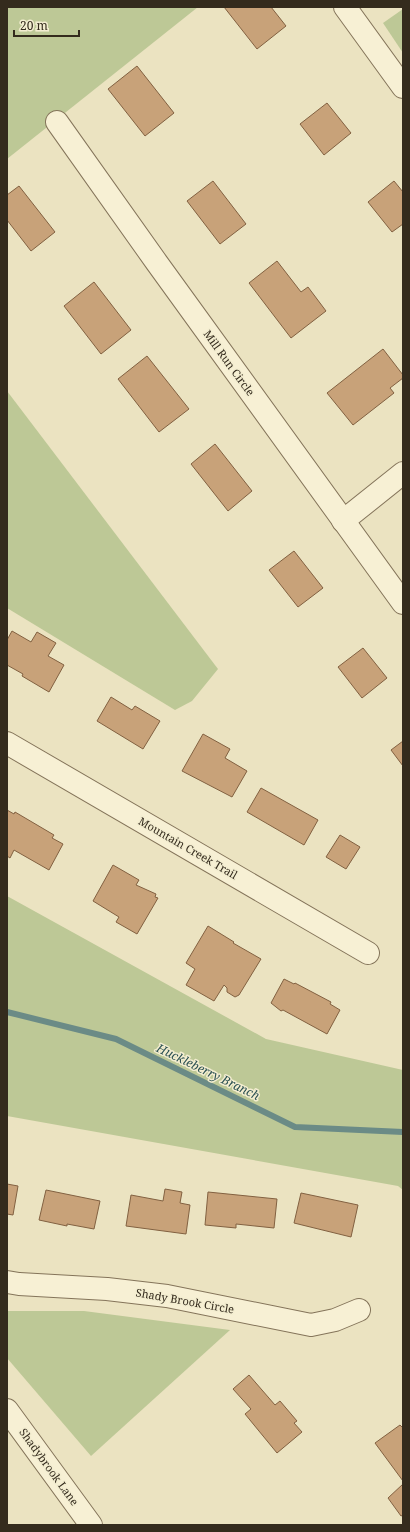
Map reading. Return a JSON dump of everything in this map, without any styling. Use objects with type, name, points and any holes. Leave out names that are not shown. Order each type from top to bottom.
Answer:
[{"type":"street","points":[[345,7],[403,87]]},
{"type":"street","name":"Mill Run Circle","points":[[57,122],[156,264],[403,603]]},
{"type":"street","points":[[343,521],[403,473]]},
{"type":"street","name":"Mountain Creek Trail","points":[[7,743],[368,953]]},
{"type":"street","name":"Shady Brook Circle","points":[[7,1282],[107,1289],[167,1296],[311,1325],[335,1320],[358,1310]]},
{"type":"street","name":"Shadybrook Lane","points":[[7,1410],[91,1525]]},
{"type":"green space","points":[[7,7],[198,7],[7,159]]},
{"type":"green space","points":[[403,9],[403,53],[383,23]]},
{"type":"green space","points":[[7,391],[218,669],[192,701],[175,710],[7,608]]},
{"type":"green space","points":[[7,896],[266,1039],[403,1070],[403,1190],[398,1186],[7,1116]]},
{"type":"green space","points":[[7,1311],[84,1311],[230,1330],[91,1456],[7,1358]]},
{"type":"building","points":[[224,7],[271,7],[286,26],[257,49]]},
{"type":"building","points":[[137,66],[174,113],[145,136],[108,89]]},
{"type":"building","points":[[327,103],[351,133],[324,155],[300,124]]},
{"type":"building","points":[[213,181],[246,224],[220,244],[187,201]]},
{"type":"building","points":[[394,181],[403,192],[403,224],[392,232],[368,202]]},
{"type":"building","points":[[19,186],[55,232],[31,251],[7,220],[7,195]]},
{"type":"building","points":[[277,261],[301,292],[308,287],[326,311],[291,338],[249,283]]},
{"type":"building","points":[[94,282],[131,330],[101,354],[64,306]]},
{"type":"building","points":[[383,349],[403,375],[403,378],[390,388],[394,393],[353,425],[327,393]]},
{"type":"building","points":[[147,356],[189,409],[159,432],[118,379]]},
{"type":"building","points":[[215,444],[252,491],[228,511],[191,464]]},
{"type":"building","points":[[294,551],[323,588],[298,607],[269,570]]},
{"type":"building","points":[[12,631],[31,642],[37,632],[56,643],[48,656],[64,665],[49,692],[7,665],[7,640]]},
{"type":"building","points":[[363,648],[387,678],[362,698],[338,667]]},
{"type":"building","points":[[111,697],[132,710],[135,706],[160,721],[143,749],[97,721]]},
{"type":"building","points":[[203,734],[230,749],[225,758],[247,771],[232,797],[182,771]]},
{"type":"building","points":[[403,741],[403,766],[391,750]]},
{"type":"building","points":[[261,788],[318,820],[304,845],[247,812]]},
{"type":"building","points":[[7,810],[14,814],[15,812],[54,835],[52,838],[63,844],[49,870],[14,850],[10,858],[7,856]]},
{"type":"building","points":[[340,835],[360,847],[346,869],[326,857]]},
{"type":"building","points":[[113,865],[139,880],[136,885],[156,894],[155,897],[158,898],[137,934],[116,922],[119,917],[93,901]]},
{"type":"building","points":[[208,926],[234,942],[233,943],[261,959],[239,995],[235,997],[227,992],[227,988],[224,985],[214,1001],[186,985],[195,969],[186,963]]},
{"type":"building","points":[[284,979],[294,984],[295,983],[331,1002],[330,1004],[340,1010],[327,1034],[283,1010],[281,1011],[271,1003]]},
{"type":"building","points":[[7,1184],[18,1186],[13,1215],[7,1214]]},
{"type":"building","points":[[165,1189],[182,1192],[180,1203],[190,1205],[186,1234],[126,1226],[131,1195],[163,1201]]},
{"type":"building","points":[[46,1190],[100,1201],[94,1229],[67,1224],[67,1226],[39,1220]]},
{"type":"building","points":[[208,1192],[277,1199],[274,1228],[236,1224],[236,1228],[205,1225]]},
{"type":"building","points":[[301,1193],[358,1205],[351,1237],[294,1223]]},
{"type":"building","points":[[249,1375],[275,1405],[280,1401],[297,1421],[294,1423],[302,1432],[277,1453],[245,1414],[251,1409],[233,1389]]},
{"type":"building","points":[[400,1425],[403,1428],[403,1481],[375,1443]]},
{"type":"building","points":[[403,1484],[403,1515],[401,1516],[388,1498]]},
{"type":"waterway","name":"Huckleberry Branch","points":[[7,1012],[116,1039],[295,1127],[403,1132]]}]
